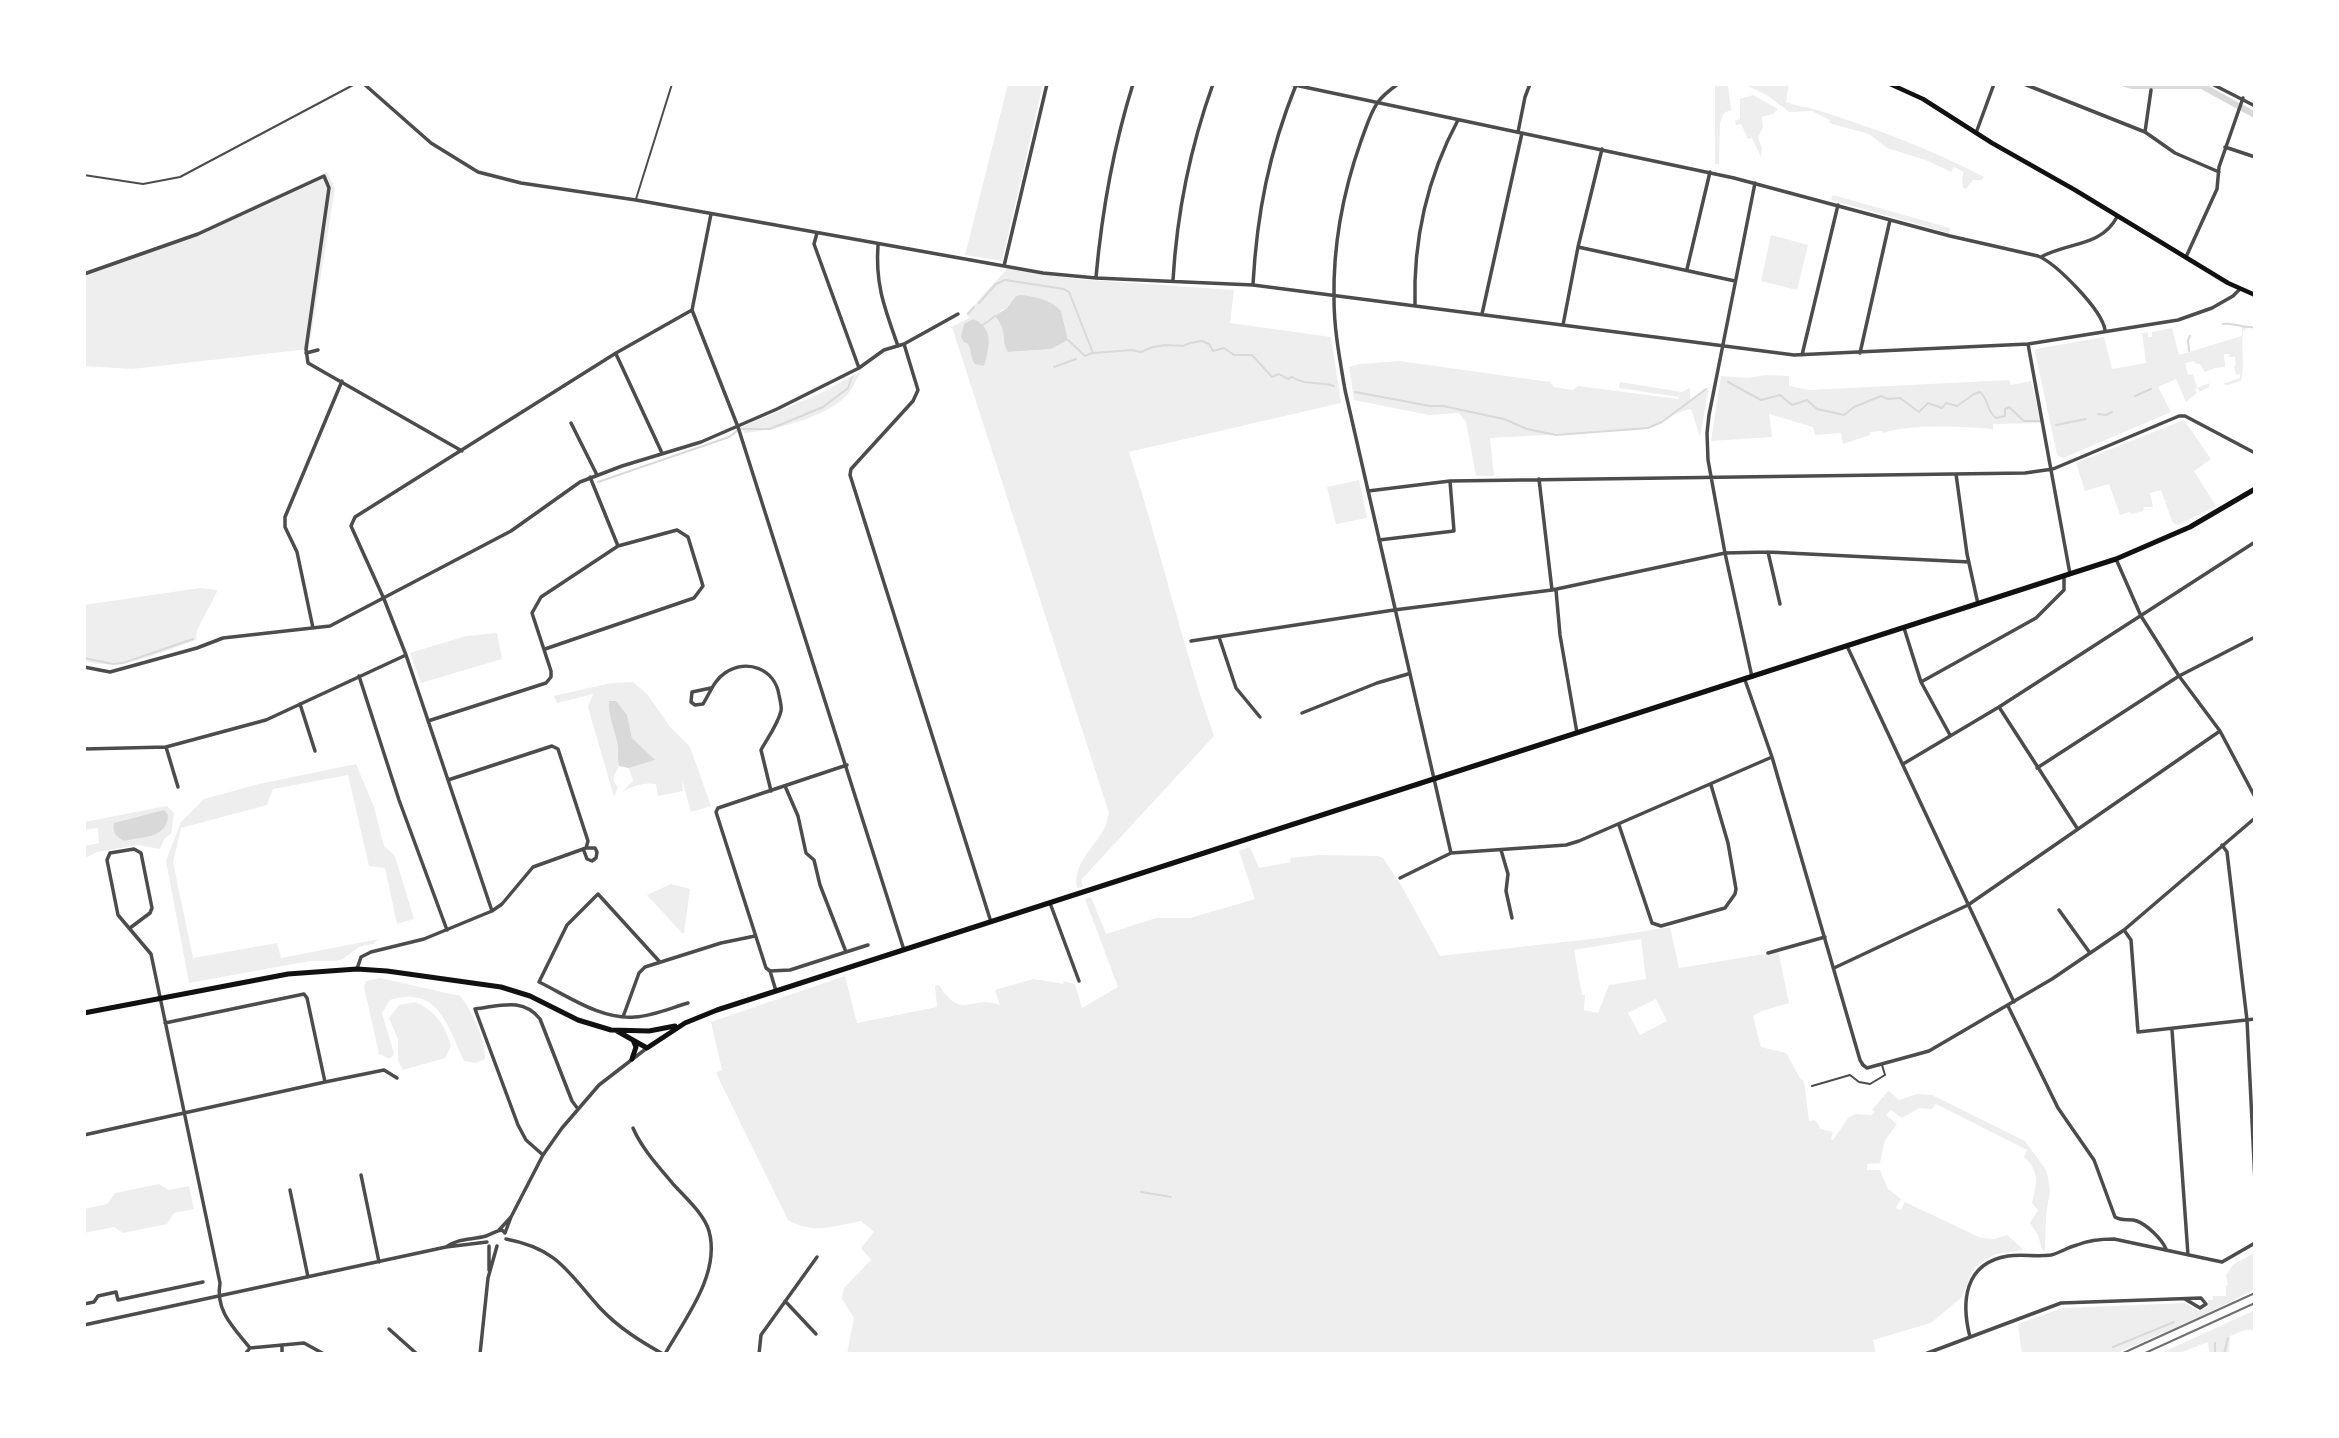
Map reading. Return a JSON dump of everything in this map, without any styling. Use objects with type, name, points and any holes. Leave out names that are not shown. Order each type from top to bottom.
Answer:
[{"type":"main road","points":[[1893,84],[1923,99],[2022,162],[2075,190],[2186,258],[2255,295]]},
{"type":"main road","points":[[617,1031],[660,1030],[685,1023],[2067,576],[2116,559],[2190,527],[2255,489]]},
{"type":"main road","points":[[84,1013],[288,974],[356,969],[510,989],[537,999],[578,1020],[631,1037],[647,1048]]},
{"type":"main road","points":[[647,1048],[685,1023]]},
{"type":"main road","points":[[639,1031],[645,1036],[647,1048]]},
{"type":"main road","points":[[631,1037],[636,1047],[632,1059]]},
{"type":"street","points":[[364,84],[431,143],[478,172],[521,183],[878,245],[1096,278],[1253,285],[1802,355],[2028,344],[2172,321],[2198,314],[2224,302],[2240,289]]},
{"type":"street","points":[[1003,266],[1047,84]]},
{"type":"street","points":[[1096,278],[1109,174],[1133,84]]},
{"type":"street","points":[[1173,280],[1175,244],[1184,184],[1195,136],[1213,84]]},
{"type":"street","points":[[1290,84],[1710,172],[2041,257],[2053,265],[2098,313],[2105,330]]},
{"type":"street","points":[[1398,84],[1378,102],[1361,142],[1346,193],[1335,260],[1336,334],[1345,390],[1451,853]]},
{"type":"street","points":[[1482,314],[1525,97],[1530,84]]},
{"type":"street","points":[[1976,133],[1994,84]]},
{"type":"street","points":[[2024,84],[2146,132],[2175,153],[2218,172]]},
{"type":"street","points":[[2212,84],[2255,106]]},
{"type":"street","points":[[1253,285],[1264,183],[1279,128],[1296,85]]},
{"type":"street","points":[[2146,132],[2151,90]]},
{"type":"street","points":[[2186,258],[2217,189],[2218,172],[2241,101]]},
{"type":"street","points":[[1415,306],[1418,239],[1425,204],[1444,146],[1458,120]]},
{"type":"street","points":[[2225,147],[2255,157]]},
{"type":"street","points":[[1563,325],[1578,247],[1602,149]]},
{"type":"street","points":[[1687,270],[1710,172]]},
{"type":"street","points":[[84,274],[198,234],[324,176],[329,188],[306,353],[308,363],[462,451]]},
{"type":"street","points":[[1752,677],[1711,477],[1707,427],[1755,183]]},
{"type":"street","points":[[1802,355],[1838,205]]},
{"type":"street","points":[[711,214],[692,310],[738,427],[904,950]]},
{"type":"street","points":[[2041,257],[2098,238],[2111,228],[2117,217]]},
{"type":"street","points":[[1860,353],[1890,220]]},
{"type":"street","points":[[817,233],[814,244],[859,369]]},
{"type":"street","points":[[878,245],[876,265],[879,290],[898,346]]},
{"type":"street","points":[[1578,247],[1735,281]]},
{"type":"street","points":[[492,911],[406,655],[351,526],[355,517],[616,354],[692,310]]},
{"type":"street","points":[[84,667],[110,672],[162,659],[223,638],[330,626],[511,531],[590,477],[701,442],[738,427],[859,369],[884,350],[904,344],[958,313]]},
{"type":"street","points":[[904,344],[918,390],[913,401],[851,469],[850,475],[991,922]]},
{"type":"street","points":[[1921,682],[2036,618],[2064,590],[2067,576],[2053,469],[2028,344]]},
{"type":"street","points":[[306,353],[318,350]]},
{"type":"street","points":[[616,354],[662,453]]},
{"type":"street","points":[[313,628],[297,552],[285,527],[285,517],[342,381]]},
{"type":"street","points":[[1368,491],[1450,481],[2025,473],[2053,469],[2179,416],[2185,416],[2254,452]]},
{"type":"street","points":[[571,423],[597,474]]},
{"type":"street","points":[[1956,474],[1969,562],[1979,604]]},
{"type":"street","points":[[590,477],[618,547]]},
{"type":"street","points":[[1539,479],[1560,635],[1577,734]]},
{"type":"street","points":[[1379,540],[1454,531],[1450,481]]},
{"type":"street","points":[[428,721],[546,683],[551,677],[551,671],[532,613],[534,605],[541,597],[618,547],[677,530],[688,537],[702,576],[704,586],[700,594],[545,649]]},
{"type":"street","points":[[1903,764],[1998,707],[2255,542]]},
{"type":"street","points":[[1191,641],[1394,610],[1554,590],[1725,553],[1768,552],[1969,562]]},
{"type":"street","points":[[1768,552],[1780,604]]},
{"type":"street","points":[[2116,559],[2141,616],[2179,676],[2220,731],[2255,797]]},
{"type":"street","points":[[1904,628],[1921,682],[1950,735]]},
{"type":"street","points":[[1219,637],[1236,688],[1260,718]]},
{"type":"street","points":[[2037,768],[2179,676],[2255,637]]},
{"type":"street","points":[[1847,646],[2014,1002]]},
{"type":"street","points":[[84,750],[166,747],[266,720],[406,655]]},
{"type":"street","points":[[710,688],[692,692],[691,702],[695,705],[703,704],[710,688],[724,674],[737,668],[748,666],[762,669],[778,684],[782,710],[761,751],[771,791]]},
{"type":"street","points":[[1302,713],[1377,683],[1409,674]]},
{"type":"street","points":[[359,676],[399,800],[447,930]]},
{"type":"street","points":[[1745,680],[1772,757],[1862,1064],[1872,1068],[1929,1051],[2008,1006],[2090,953],[2124,930],[2255,818]]},
{"type":"street","points":[[300,704],[314,751]]},
{"type":"street","points":[[1998,707],[2077,828]]},
{"type":"street","points":[[1834,968],[1968,905],[2220,731]]},
{"type":"street","points":[[356,969],[361,957],[371,952],[406,944],[492,911],[502,904],[533,867],[586,849],[589,841],[558,749],[551,746],[448,780]]},
{"type":"street","points":[[166,747],[178,787]]},
{"type":"street","points":[[1400,878],[1451,853],[1566,845],[1619,825],[1772,757]]},
{"type":"street","points":[[847,765],[718,808],[716,813],[765,968],[770,971],[790,970],[868,945]]},
{"type":"street","points":[[1619,825],[1653,923],[1661,926],[1725,908],[1733,899],[1736,889],[1728,843],[1710,784]]},
{"type":"street","points":[[785,786],[798,816],[806,853],[814,860],[820,885],[846,952]]},
{"type":"street","points":[[2221,845],[2227,852],[2247,1020],[2255,1182]]},
{"type":"street","points":[[130,928],[150,913],[152,908],[141,853],[134,849],[110,853],[107,860],[118,915],[151,954],[220,1283],[218,1296],[223,1312],[250,1348]]},
{"type":"street","points":[[1501,850],[1508,874],[1506,891],[1512,918]]},
{"type":"street","points":[[659,961],[598,894],[567,925],[539,982],[592,1008],[622,1017],[638,1017],[688,1003]]},
{"type":"street","points":[[1050,903],[1079,981]]},
{"type":"street","points":[[2059,909],[2090,953]]},
{"type":"street","points":[[2124,930],[2131,940],[2137,1026],[2140,1033],[2255,1019]]},
{"type":"street","points":[[622,1017],[639,973],[645,967],[731,940],[755,936]]},
{"type":"street","points":[[1768,953],[1825,937]]},
{"type":"street","points":[[770,971],[776,992]]},
{"type":"street","points":[[165,1023],[304,995],[307,998],[325,1082]]},
{"type":"street","points":[[543,1155],[526,1140],[518,1125],[475,1009],[518,1005],[527,1006],[535,1012],[572,1101],[578,1109]]},
{"type":"street","points":[[2008,1006],[2058,1108],[2094,1160],[2115,1217],[2139,1223],[2163,1241],[2166,1249]]},
{"type":"street","points":[[2172,1030],[2188,1255]]},
{"type":"street","points":[[506,1239],[510,1217],[543,1155],[599,1085],[647,1048]]},
{"type":"street","points":[[84,1135],[384,1070],[397,1079]]},
{"type":"street","points":[[506,1239],[535,1247],[559,1262],[601,1309],[627,1333],[664,1354],[701,1290],[710,1259],[709,1231],[641,1143],[633,1128]]},
{"type":"street","points":[[360,1175],[379,1262]]},
{"type":"street","points":[[290,1190],[308,1277]]},
{"type":"street","points":[[446,1247],[454,1242],[488,1236],[499,1230],[510,1217]]},
{"type":"street","points":[[499,1230],[505,1233]]},
{"type":"street","points":[[480,1354],[489,1270],[488,1236]]},
{"type":"street","points":[[489,1270],[497,1246],[506,1239]]},
{"type":"street","points":[[1970,1338],[1964,1310],[1967,1293],[1975,1274],[1994,1260],[2019,1255],[2056,1254],[2096,1239],[2114,1239],[2222,1262],[2255,1242]]},
{"type":"street","points":[[84,1325],[446,1247],[488,1244],[497,1246]]},
{"type":"street","points":[[759,1354],[761,1335],[817,1257]]},
{"type":"street","points":[[84,1304],[94,1302],[98,1296],[116,1292],[118,1300],[203,1282]]},
{"type":"street","points":[[1925,1354],[2061,1303],[2201,1298],[2206,1301],[2204,1307],[2200,1308],[2185,1299]]},
{"type":"street","points":[[785,1301],[816,1334]]},
{"type":"street","points":[[389,1329],[417,1354]]},
{"type":"street","points":[[245,1354],[250,1348],[304,1343],[324,1354]]},
{"type":"street","points":[[282,1345],[282,1354]]},
{"type":"lane","points":[[84,175],[144,184],[180,177],[355,84]]},
{"type":"lane","points":[[636,201],[672,84]]},
{"type":"lane","points":[[1812,1086],[1850,1075],[1859,1082],[1870,1084],[1885,1074],[1882,1065]]},
{"type":"shaded area","points":[[1008,84],[1043,84],[1002,261],[965,255]]},
{"type":"shaded area","points":[[1715,84],[1728,86],[1731,110],[1724,113],[1720,123],[1719,164],[1715,164]]},
{"type":"shaded area","points":[[1743,84],[1789,84],[1786,102],[1881,132],[1923,148],[1984,177],[1982,180],[1973,180],[1966,189],[1963,188],[1964,172],[1954,167],[1951,172],[1928,161],[1887,148],[1869,134],[1832,124],[1830,120],[1812,111],[1789,112],[1767,95]]},
{"type":"shaded area","points":[[1753,95],[1778,109],[1773,114],[1762,117],[1763,128],[1758,137],[1762,149],[1761,157],[1752,138],[1748,139],[1741,124],[1736,125],[1735,121],[1740,119],[1740,99]]},
{"type":"shaded area","points":[[327,172],[335,188],[309,349],[132,369],[84,366],[84,272],[197,232]]},
{"type":"shaded area","points":[[1833,195],[1950,228],[1949,233],[1831,200]]},
{"type":"shaded area","points":[[1771,235],[1808,245],[1797,290],[1761,281]]},
{"type":"shaded area","points":[[1008,268],[1076,279],[1234,290],[1230,323],[1331,337],[1341,403],[1129,452],[1214,736],[1081,880],[1083,887],[1077,888],[1078,871],[1104,829],[1109,813],[952,327],[969,318],[967,313]],"holes":[[[1010,303],[1061,311],[1068,340],[1051,349],[1011,352],[1000,311]]]},
{"type":"shaded area","points":[[1016,296],[1047,301],[1057,307],[1061,311],[1068,340],[1051,349],[1008,352],[1002,327],[995,316],[1007,308]]},
{"type":"shaded area","points":[[973,319],[985,328],[989,339],[984,366],[975,364],[968,344],[961,337],[964,324]]},
{"type":"shaded area","points":[[2242,326],[2247,328],[2243,331],[2241,381],[2222,384],[2240,378],[2240,374],[2236,375],[2235,357],[2230,357],[2229,354],[2224,354],[2225,367],[2205,372],[2200,364],[2194,361],[2185,363],[2188,375],[2193,374],[2197,388],[2209,383],[2209,387],[2199,392],[2198,388],[2195,389],[2197,393],[2186,402],[2176,379],[2158,387],[2171,412],[2063,458],[2057,455],[2036,349],[2104,337],[2112,369],[2146,363],[2142,333],[2148,332],[2148,337],[2152,337],[2152,332],[2172,328],[2179,355],[2242,336]]},
{"type":"shaded area","points":[[1399,361],[1550,382],[1554,387],[1573,390],[1578,386],[1678,399],[1679,397],[1619,388],[1620,382],[1682,392],[1690,388],[1690,400],[1709,387],[1700,437],[1691,409],[1639,430],[1490,438],[1494,476],[1476,476],[1466,422],[1459,413],[1429,415],[1354,400],[1349,367]]},
{"type":"shaded area","points":[[861,371],[847,395],[826,410],[770,429],[744,433],[741,427],[817,395]]},
{"type":"shaded area","points":[[1721,376],[1747,378],[1789,376],[1789,386],[1809,390],[2009,380],[2011,385],[2031,381],[2041,423],[1993,424],[1993,429],[1936,426],[1907,428],[1883,433],[1870,432],[1870,435],[1843,444],[1841,433],[1815,435],[1813,427],[1769,414],[1772,437],[1711,441]]},
{"type":"shaded area","points":[[2184,420],[2211,459],[2194,471],[2216,506],[2178,525],[2173,523],[2165,502],[2168,500],[2165,501],[2161,490],[2150,493],[2153,507],[2144,507],[2143,511],[2120,515],[2109,484],[2085,491],[2076,463]]},
{"type":"shaded area","points":[[1359,480],[1367,518],[1336,524],[1327,487]]},
{"type":"shaded area","points":[[200,588],[218,590],[197,630],[196,640],[127,662],[98,664],[84,661],[84,605]]},
{"type":"shaded area","points":[[497,633],[502,659],[421,683],[410,653],[466,636]]},
{"type":"shaded area","points":[[633,682],[647,694],[671,728],[690,747],[711,806],[691,812],[682,780],[683,791],[658,796],[656,784],[634,786],[622,792],[633,781],[629,768],[654,760],[632,738],[627,715],[610,701],[619,766],[614,776],[618,787],[614,797],[588,707],[593,694],[557,703],[554,696],[611,683]]},
{"type":"shaded area","points":[[609,701],[616,701],[627,715],[632,738],[655,760],[629,768],[619,766],[618,745],[610,717]]},
{"type":"shaded area","points":[[356,764],[374,807],[384,846],[395,856],[414,919],[397,924],[385,868],[369,866],[348,775],[273,789],[267,805],[181,828],[173,862],[193,958],[277,943],[281,958],[379,939],[336,961],[310,961],[189,983],[166,861],[181,822],[204,799],[259,784]]},
{"type":"shaded area","points":[[167,806],[174,813],[171,834],[165,838],[160,849],[138,845],[97,852],[84,859],[84,846],[99,843],[98,828],[85,830],[84,833],[84,822]]},
{"type":"shaded area","points":[[164,810],[168,815],[167,823],[153,835],[124,841],[114,832],[114,823]]},
{"type":"shaded area","points":[[1250,847],[1259,868],[1291,862],[1290,858],[1318,855],[1383,858],[1440,956],[1600,938],[1670,927],[1679,968],[1778,950],[1789,1003],[1753,1016],[1761,1047],[1786,1053],[1804,1081],[1809,1121],[1815,1120],[1821,1129],[1833,1132],[1833,1140],[1848,1118],[1855,1114],[1872,1115],[1872,1110],[1889,1091],[1899,1100],[1917,1094],[1932,1095],[2025,1141],[2046,1170],[2048,1178],[2050,1191],[2045,1251],[2042,1250],[2038,1235],[2030,1223],[2038,1210],[2032,1203],[2036,1178],[2033,1167],[2024,1157],[2027,1150],[1936,1104],[1932,1109],[1919,1108],[1902,1118],[1891,1110],[1886,1115],[1897,1124],[1885,1140],[1880,1163],[1867,1164],[1867,1170],[1880,1170],[1888,1189],[1901,1199],[1896,1208],[1901,1210],[1905,1202],[1981,1238],[1994,1239],[2007,1235],[2024,1250],[1995,1254],[1974,1268],[1962,1297],[1931,1323],[1873,1340],[1876,1354],[847,1354],[854,1318],[842,1299],[844,1288],[871,1260],[861,1248],[874,1232],[861,1221],[815,1228],[788,1220],[716,1073],[722,1070],[711,1022],[845,976],[857,1023],[937,1007],[935,986],[939,985],[947,996],[961,1005],[990,1002],[1000,1005],[995,990],[1033,979],[1064,984],[1063,981],[1075,984],[1082,1008],[1118,987],[1085,899],[1091,897],[1106,934],[1156,918],[1190,918],[1255,899],[1239,851]],"holes":[[[1641,939],[1646,979],[1609,985],[1598,1013],[1584,1010],[1585,995],[1582,995],[1574,950]],[[1656,999],[1667,1021],[1640,1035],[1628,1013]]]},
{"type":"shaded area","points":[[671,884],[690,889],[684,933],[647,895]]},
{"type":"shaded area","points":[[380,978],[460,996],[477,1026],[485,1059],[476,1063],[464,1061],[439,1012],[420,998],[407,997],[390,1000],[382,1013],[394,1054],[390,1059],[379,1054],[364,987],[366,981]]},
{"type":"shaded area","points":[[416,1002],[439,1020],[451,1046],[445,1058],[403,1070],[398,1061],[398,1039],[389,1018],[399,1005]]},
{"type":"shaded area","points":[[159,1184],[169,1190],[189,1186],[194,1209],[174,1213],[167,1224],[123,1233],[114,1227],[84,1233],[84,1209],[107,1204],[115,1193]]},
{"type":"shaded area","points":[[2255,1252],[2255,1289],[2198,1318],[2114,1354],[2022,1354],[2018,1324],[2063,1308],[2185,1303],[2199,1311],[2207,1307],[2208,1300],[2213,1300],[2213,1296],[2226,1296],[2226,1275],[2233,1265]]},
{"type":"shaded area","points":[[2255,1310],[2255,1330],[2245,1330],[2230,1336],[2229,1354],[2209,1354],[2208,1342],[2177,1354],[2159,1354]]},
{"type":"waterway","points":[[2125,84],[2202,86],[2255,115]]},
{"type":"waterway","points":[[979,303],[996,284],[1005,280],[1064,289],[1069,292],[1093,353],[1132,350],[1141,352],[1153,347],[1183,346],[1202,341],[1209,344],[1213,351],[1224,348],[1234,355],[1252,355],[1272,377],[1279,374],[1288,379],[1292,377],[1302,382],[1334,386]]},
{"type":"waterway","points":[[968,314],[974,307]]},
{"type":"waterway","points":[[983,325],[995,316]]},
{"type":"waterway","points":[[2223,324],[2255,327]]},
{"type":"waterway","points":[[2189,351],[2190,336]]},
{"type":"waterway","points":[[1068,340],[1085,356],[1092,353]]},
{"type":"waterway","points":[[1054,367],[1076,359]]},
{"type":"waterway","points":[[741,429],[770,429],[823,407],[848,388],[852,377]]},
{"type":"waterway","points":[[1728,382],[1761,400],[1780,395],[1792,405],[1807,400],[1817,409],[1844,415],[1854,407],[1881,396],[1888,399],[1900,398],[1919,412],[1928,403],[1942,408],[1946,403],[1957,406],[1980,392],[1996,418],[2005,416],[2005,409],[2009,407],[2024,421],[2040,421]]},
{"type":"waterway","points":[[1355,392],[1504,419],[1527,429],[1556,435],[1648,428],[1662,422],[1706,389]]},
{"type":"waterway","points":[[2135,396],[2151,389]]},
{"type":"waterway","points":[[2098,414],[2106,415],[2112,412]]},
{"type":"waterway","points":[[2056,425],[2086,419]]},
{"type":"waterway","points":[[598,482],[729,437],[737,431]]},
{"type":"waterway","points":[[84,658],[113,664],[123,663],[193,639]]},
{"type":"waterway","points":[[1141,1192],[1171,1197]]},
{"type":"waterway","points":[[2113,1347],[2174,1322]]},
{"type":"waterway","points":[[2224,1354],[2228,1338]]},
{"type":"waterway","points":[[2215,1343],[2215,1354]]},
{"type":"tram line","points":[[2143,1354],[2255,1303]]},
{"type":"railway","points":[[2121,1354],[2255,1293]]}]
